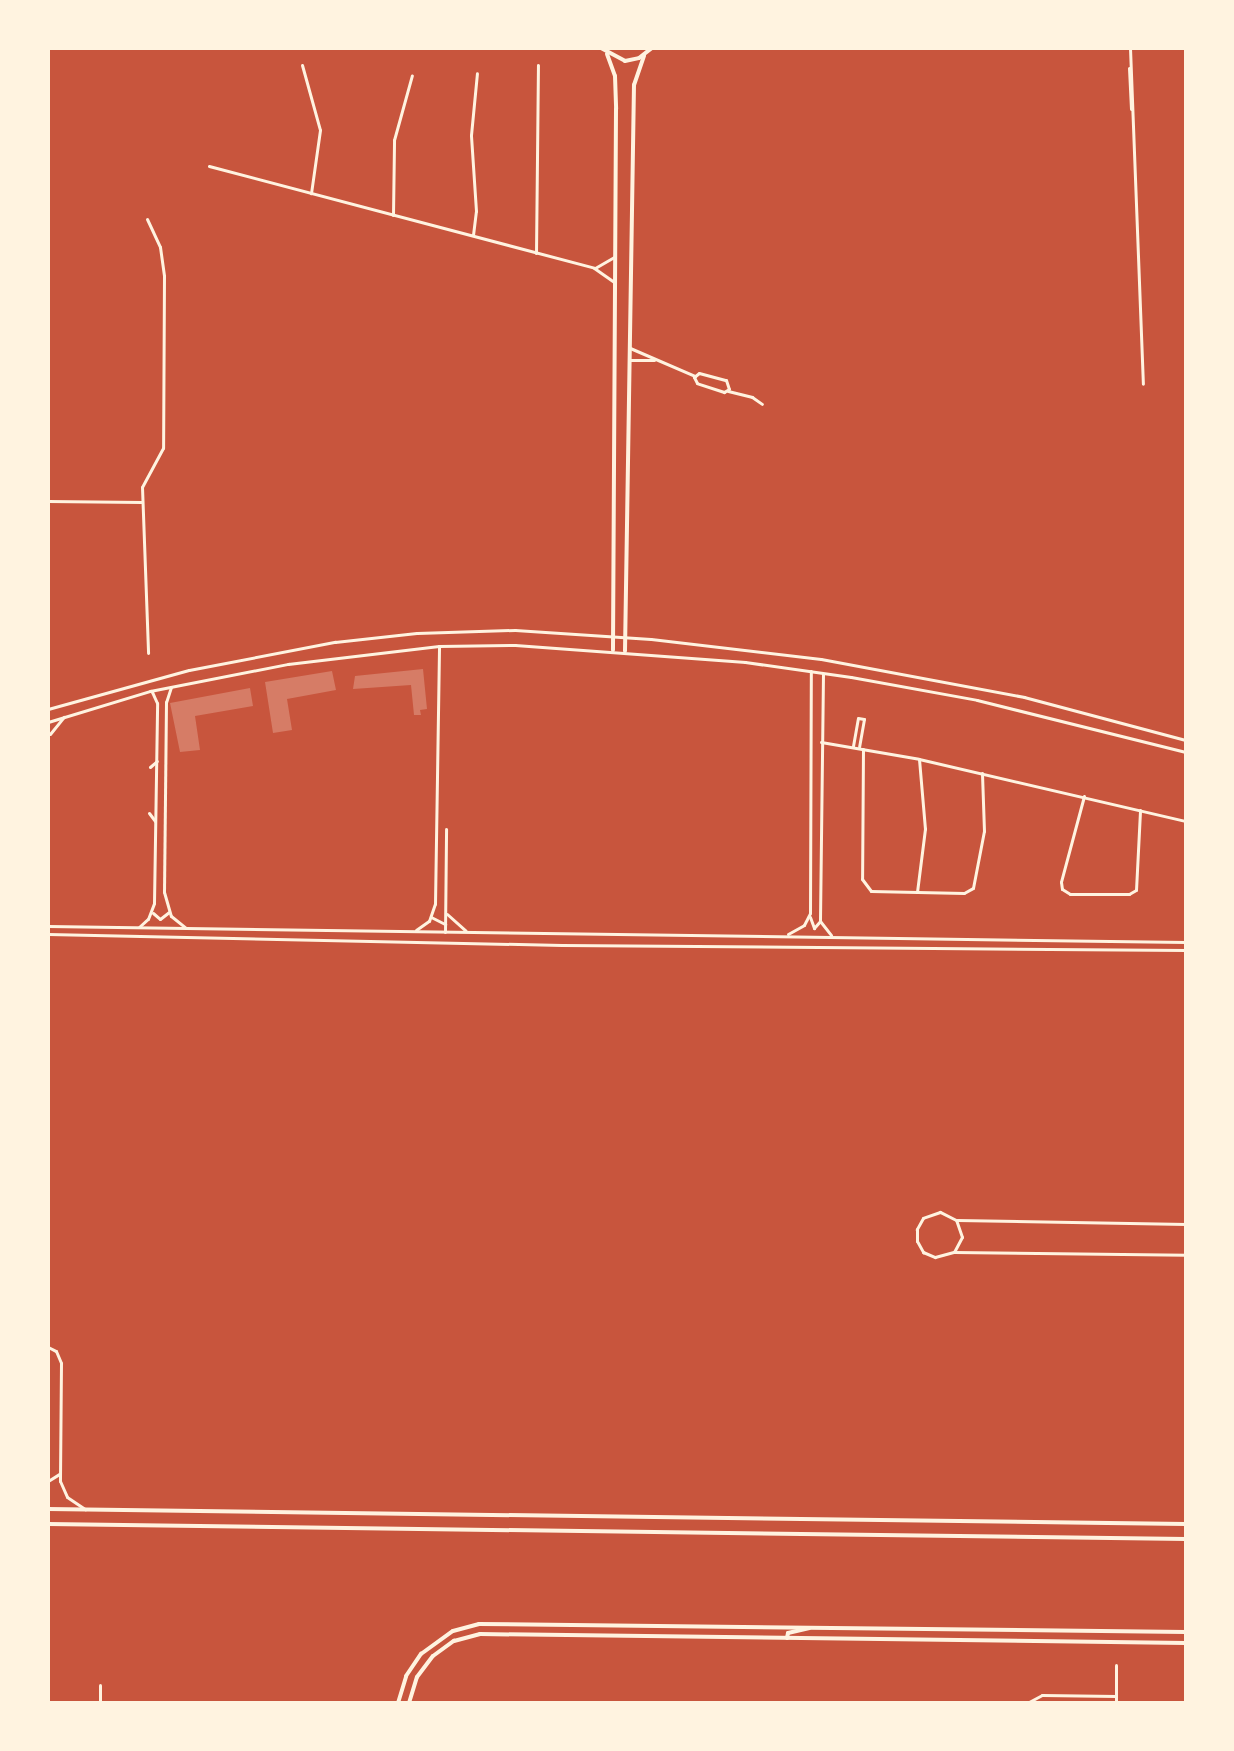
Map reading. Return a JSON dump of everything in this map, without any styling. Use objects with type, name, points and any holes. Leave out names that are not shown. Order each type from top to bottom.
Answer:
[{"type":"street","points":[[601,48],[607,54],[625,61],[644,56]]},
{"type":"street","points":[[625,651],[634,85],[644,56],[652,48]]},
{"type":"street","points":[[1130,48],[1143,384]]},
{"type":"street","points":[[607,54],[616,83],[613,650]]},
{"type":"street","points":[[302,65],[320,130],[311,193]]},
{"type":"street","points":[[536,253],[538,65]]},
{"type":"street","points":[[473,235],[476,211],[471,135],[477,73]]},
{"type":"street","points":[[393,215],[396,126],[412,75]]},
{"type":"street","points":[[209,166],[594,268],[614,282]]},
{"type":"street","points":[[147,219],[160,247],[164,276],[163,445],[159,459],[144,481],[142,502],[148,653]]},
{"type":"street","points":[[594,268],[614,257]]},
{"type":"street","points":[[630,348],[649,354],[654,360]]},
{"type":"street","points":[[630,360],[654,360],[694,376],[697,383],[752,397],[762,404]]},
{"type":"street","points":[[694,376],[699,373],[726,380],[730,385],[728,391]]},
{"type":"street","points":[[48,501],[142,502]]},
{"type":"street","points":[[48,709],[189,670],[356,639],[490,630],[613,637],[749,649],[907,674],[1024,697],[1186,740]]},
{"type":"street","points":[[414,931],[431,917],[437,845],[439,646]]},
{"type":"street","points":[[48,722],[150,691],[319,659],[439,646],[613,650],[811,671],[977,700],[1186,752]]},
{"type":"street","points":[[811,671],[809,915],[812,928],[818,927],[820,921],[823,673]]},
{"type":"street","points":[[171,687],[166,699],[165,892],[169,912],[188,929]]},
{"type":"street","points":[[138,927],[152,911],[156,822],[157,699],[150,691]]},
{"type":"street","points":[[157,699],[166,699]]},
{"type":"street","points":[[50,734],[65,716]]},
{"type":"street","points":[[853,746],[858,718],[864,719],[861,748],[862,882],[871,891],[964,892],[975,886],[985,827],[982,773]]},
{"type":"street","points":[[821,742],[919,759],[1186,821]]},
{"type":"street","points":[[917,892],[925,829],[919,759]]},
{"type":"street","points":[[150,767],[157,762]]},
{"type":"street","points":[[1084,796],[1061,882],[1068,894],[1127,894],[1136,890],[1140,810]]},
{"type":"street","points":[[149,813],[156,822]]},
{"type":"street","points":[[446,829],[446,932]]},
{"type":"street","points":[[152,911],[160,919],[169,912]]},
{"type":"street","points":[[446,911],[468,932]]},
{"type":"street","points":[[786,935],[801,927],[809,915]]},
{"type":"street","points":[[431,917],[446,924]]},
{"type":"street","points":[[820,921],[833,936]]},
{"type":"street","points":[[48,926],[1186,942]]},
{"type":"street","points":[[48,934],[562,945],[1186,950]]},
{"type":"street","points":[[1186,1224],[956,1220],[946,1214],[934,1213],[920,1223],[916,1234],[919,1246],[929,1255],[942,1258],[954,1252],[1186,1255]]},
{"type":"street","points":[[954,1252],[962,1237],[956,1220]]},
{"type":"street","points":[[48,1347],[56,1351],[61,1363],[59,1473],[67,1497],[87,1509]]},
{"type":"street","points":[[48,1481],[59,1473]]},
{"type":"street","points":[[48,1509],[1186,1524]]},
{"type":"street","points":[[48,1524],[1186,1539]]},
{"type":"street","points":[[398,1703],[406,1676],[421,1654],[441,1637],[472,1625],[1186,1632]]},
{"type":"street","points":[[787,1638],[788,1633],[809,1628]]},
{"type":"street","points":[[409,1703],[417,1677],[433,1656],[454,1641],[473,1636],[1186,1643]]},
{"type":"street","points":[[1116,1665],[1116,1703]]},
{"type":"street","points":[[100,1685],[100,1703]]},
{"type":"street","points":[[1027,1703],[1042,1695],[1116,1696]]},
{"type":"building","points":[[423,669],[427,709],[420,710],[421,715],[414,715],[411,685],[353,689],[355,676]]},
{"type":"building","points":[[332,671],[336,690],[287,699],[292,730],[273,733],[265,682]]},
{"type":"building","points":[[250,688],[253,706],[195,716],[200,750],[180,752],[170,703]]}]
